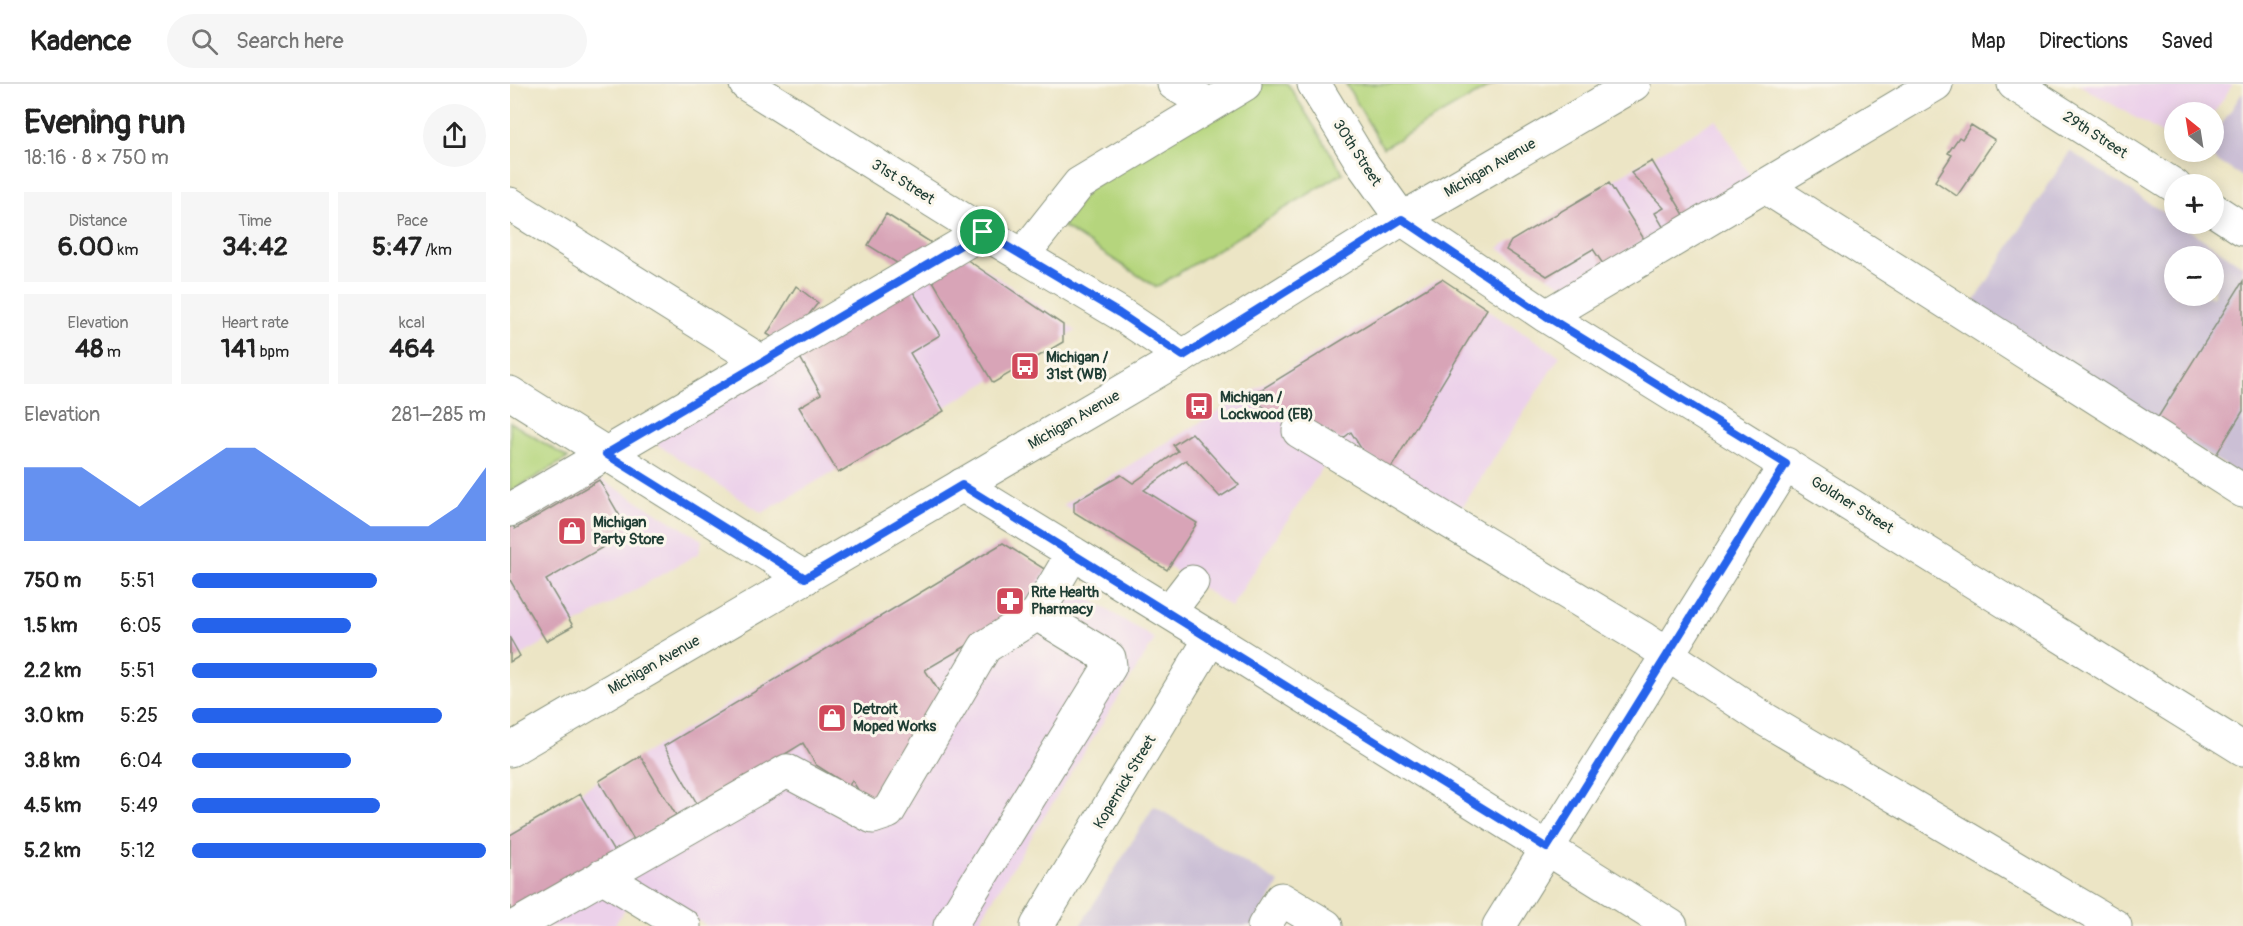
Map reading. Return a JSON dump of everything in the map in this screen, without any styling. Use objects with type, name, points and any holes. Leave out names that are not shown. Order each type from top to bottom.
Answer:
[{"type":"street","name":"31st Street","points":[[746,84],[1022,256],[1119,313],[1183,356]]},
{"type":"street","points":[[1174,84],[1210,105]]},
{"type":"street","points":[[1022,256],[1079,184],[1245,84]]},
{"type":"street","name":"30th Street","points":[[1314,84],[1364,166],[1402,219]]},
{"type":"street","name":"Michigan Avenue","points":[[510,750],[1183,356],[1402,219],[1634,84]]},
{"type":"street","points":[[1546,316],[1936,84]]},
{"type":"street","name":"29th Street","points":[[2014,84],[2164,179]]},
{"type":"street","points":[[1764,186],[2243,491]]},
{"type":"street","points":[[510,204],[762,362]]},
{"type":"street","points":[[2224,217],[2243,229]]},
{"type":"street","name":"Goldner Street","points":[[1402,219],[1546,316],[2243,749]]},
{"type":"street","points":[[510,510],[983,232]]},
{"type":"street","points":[[510,393],[805,578]]},
{"type":"street","points":[[1299,431],[1634,633],[1766,720],[2115,926]]},
{"type":"street","points":[[1499,926],[1786,464]]},
{"type":"street","points":[[962,485],[1671,926]]},
{"type":"street","points":[[516,926],[787,771],[873,817],[888,812],[986,647],[1037,614],[1072,553]]},
{"type":"street","points":[[1169,612],[1192,582]]},
{"type":"street","points":[[950,926],[1110,666],[1109,658],[1037,614]]},
{"type":"street","name":"Kopernick Street","points":[[1037,926],[1211,638]]},
{"type":"street","points":[[602,876],[684,926]]},
{"type":"street","points":[[1264,926],[1281,899],[1326,926]]},
{"type":"shaded area","points":[[2078,84],[2233,84],[2221,102],[2164,102],[2164,135]]},
{"type":"shaded area","points":[[2243,92],[2243,177],[2219,162],[2224,162],[2224,121]]},
{"type":"shaded area","points":[[1716,119],[1754,182],[1571,290],[1498,248]]},
{"type":"shaded area","points":[[2070,151],[2164,213],[2164,234],[2195,234],[2213,246],[2164,246],[2164,306],[2224,306],[2224,253],[2243,266],[2243,477],[1973,304]]},
{"type":"shaded area","points":[[961,252],[1076,331],[762,513],[650,440]]},
{"type":"shaded area","points":[[1438,279],[1560,356],[1461,509],[1342,443],[1327,461],[1231,607],[1186,577],[1063,505]]},
{"type":"shaded area","points":[[596,476],[702,540],[699,553],[510,662],[510,525]]},
{"type":"shaded area","points":[[999,544],[1155,639],[976,926],[707,926],[641,885],[614,926],[510,926],[510,833]]},
{"type":"shaded area","points":[[1154,806],[1279,883],[1253,926],[1080,926]]},
{"type":"green space","points":[[1260,84],[1288,84],[1343,173],[1156,287],[1062,226],[1090,188]]},
{"type":"green space","points":[[1346,84],[1494,84],[1383,148]]},
{"type":"green space","points":[[510,422],[568,458],[510,492]]},
{"type":"building","points":[[1971,125],[1995,140],[1957,196],[1935,181],[1952,155],[1948,153],[1959,137],[1962,139]]},
{"type":"building","points":[[1652,161],[1686,218],[1665,230],[1655,213],[1664,208],[1631,173]]},
{"type":"building","points":[[1609,183],[1644,239],[1603,264],[1593,249],[1547,276],[1506,250],[1511,241]]},
{"type":"building","points":[[886,214],[930,242],[929,253],[905,268],[868,245]]},
{"type":"building","points":[[963,257],[1063,325],[1063,342],[993,383],[930,276]]},
{"type":"building","points":[[1442,279],[1487,309],[1391,468],[1364,453],[1351,432],[1341,440],[1293,411],[1286,423],[1251,398],[1252,395]]},
{"type":"building","points":[[2243,281],[2243,411],[2216,455],[2157,419]]},
{"type":"building","points":[[796,286],[818,303],[803,322],[777,340],[767,334]]},
{"type":"building","points":[[910,287],[940,335],[910,353],[944,411],[838,473],[799,407],[821,394],[798,354]]},
{"type":"building","points":[[1192,433],[1239,485],[1220,497],[1186,460],[1144,490],[1197,523],[1167,570],[1074,512],[1074,502],[1121,475],[1133,483],[1178,451],[1173,445]]},
{"type":"building","name":"Michigan Party Store","points":[[599,480],[629,532],[546,580],[573,626],[546,641],[510,580],[510,525],[512,524],[515,529]]},
{"type":"building","points":[[1003,543],[1046,570],[1014,618],[925,670],[940,693],[878,803],[860,793],[852,780],[849,786],[816,765],[803,743],[699,807],[664,746]]},
{"type":"building","points":[[510,638],[520,656],[510,662]]},
{"type":"building","points":[[640,756],[676,815],[634,840],[599,781]]},
{"type":"building","points":[[580,794],[614,852],[510,913],[510,835]]},
{"type":"place","name":"Michigan / 31st (WB)","points":[[1025,366]]},
{"type":"place","name":"Michigan / Lockwood (EB)","points":[[1199,406]]},
{"type":"place","name":"Michigan Party Store","points":[[572,531]]},
{"type":"place","name":"Rite Health Pharmacy","points":[[1010,601]]},
{"type":"place","name":"Detroit Moped Works","points":[[832,718]]},
{"type":"route","points":[[1402,219],[1546,316],[1786,464],[1547,848],[962,485],[805,578],[606,454],[983,232],[1119,313],[1183,356],[1402,219]]}]
